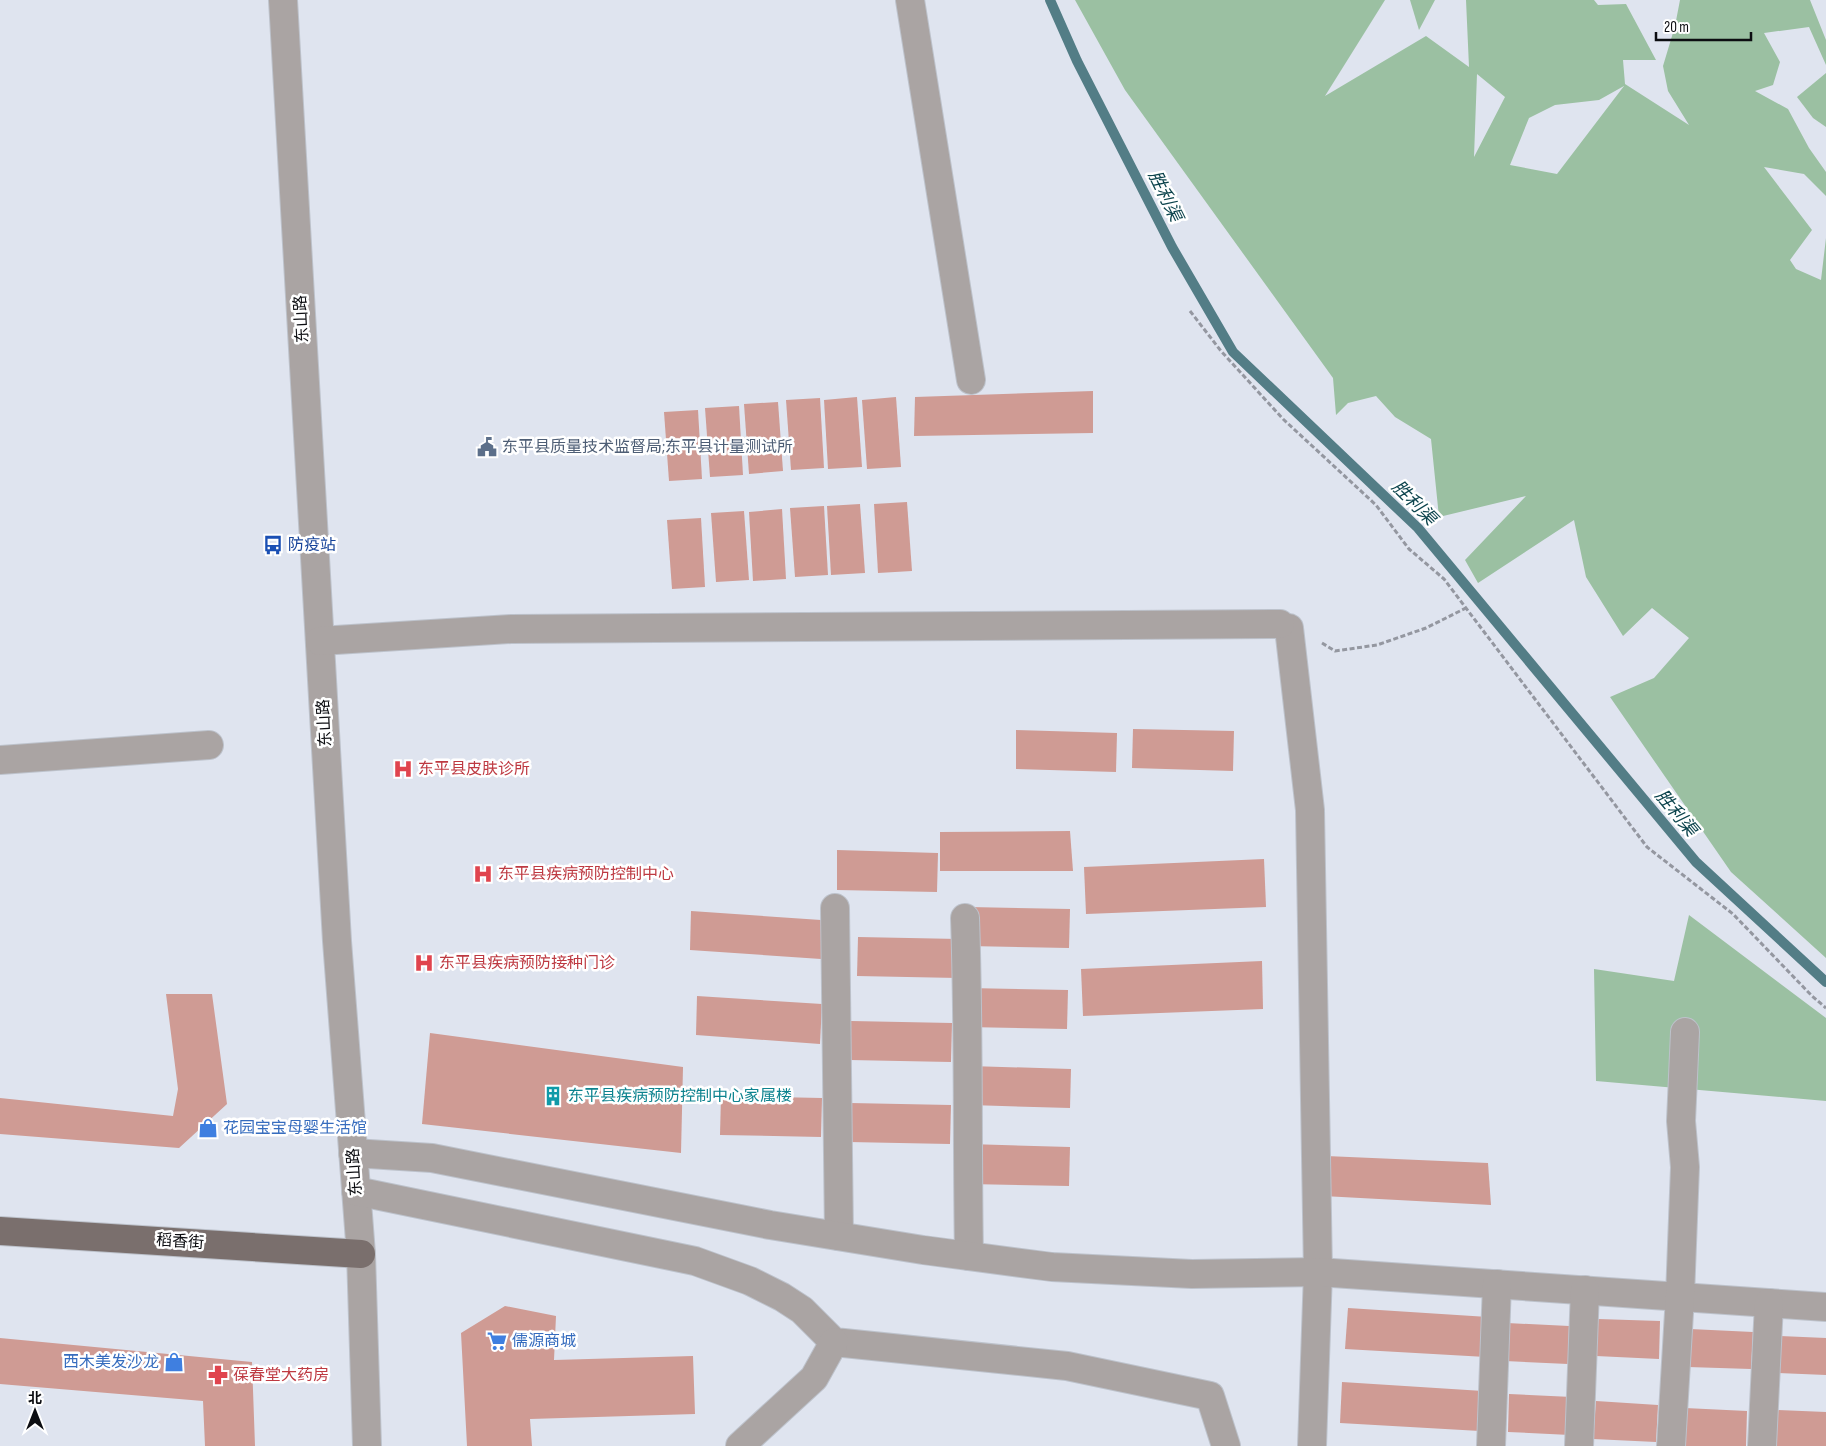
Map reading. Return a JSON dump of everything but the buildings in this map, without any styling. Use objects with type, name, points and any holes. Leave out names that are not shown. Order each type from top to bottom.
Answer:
[{"type":"main road","name":"稻香街","points":[[0,1231],[361,1254]]},
{"type":"street","name":"东山路","points":[[283,0],[337,932],[361,1254],[366,1446]]},
{"type":"street","points":[[910,0],[971,380]]},
{"type":"street","points":[[320,641],[511,629],[1284,626],[1310,810],[1318,1272],[1312,1446]]},
{"type":"street","points":[[0,760],[209,745]]},
{"type":"street","points":[[835,908],[839,1236]]},
{"type":"street","points":[[965,918],[968,988],[966,1027],[969,1256]]},
{"type":"street","points":[[1671,1446],[1685,1167],[1681,1121],[1685,1032]]},
{"type":"street","points":[[353,1153],[432,1158],[770,1225],[1052,1267],[1192,1274],[1318,1272],[1826,1307]]},
{"type":"street","points":[[356,1191],[695,1260],[750,1281],[782,1297],[802,1310],[834,1342],[1067,1366],[1210,1396],[1226,1446]]},
{"type":"street","points":[[1491,1446],[1497,1284]]},
{"type":"street","points":[[1579,1446],[1585,1290]]},
{"type":"street","points":[[1762,1446],[1769,1303]]},
{"type":"street","points":[[740,1446],[814,1378],[834,1342]]},
{"type":"path","points":[[1190,311],[1221,351],[1283,419],[1376,505],[1409,549],[1444,579],[1648,847],[1733,914],[1812,996],[1826,1008]]},
{"type":"path","points":[[1284,626],[1311,637],[1335,651],[1377,645],[1426,628],[1466,608]]},
{"type":"green space","points":[[1075,0],[1385,0],[1325,96],[1426,36],[1469,67],[1466,0],[1594,0],[1598,5],[1626,4],[1656,60],[1623,60],[1625,84],[1689,125],[1668,91],[1663,66],[1675,26],[1680,0],[1810,0],[1826,40],[1826,65],[1809,27],[1764,33],[1780,62],[1773,85],[1755,91],[1788,109],[1809,148],[1826,172],[1826,196],[1804,174],[1764,167],[1812,230],[1790,260],[1796,269],[1821,280],[1826,238],[1826,958],[1731,872],[1610,697],[1654,678],[1689,638],[1652,608],[1623,636],[1586,577],[1574,520],[1478,583],[1465,560],[1526,496],[1439,517],[1431,439],[1395,417],[1376,396],[1348,403],[1336,415],[1333,378],[1125,90]],"holes":[[[1477,74],[1505,97],[1474,157]],[[1624,86],[1557,174],[1510,165],[1529,118],[1555,105],[1599,100]]]},
{"type":"green space","points":[[1410,0],[1435,0],[1419,30]]},
{"type":"green space","points":[[1826,73],[1826,127],[1813,118],[1797,97]]},
{"type":"green space","points":[[1689,915],[1826,1018],[1826,1101],[1596,1081],[1594,969],[1674,981]]},
{"type":"waterway","name":"胜利渠","points":[[1050,0],[1077,61],[1172,247],[1233,352],[1418,528],[1696,862],[1826,982]]},
{"type":"place","name":"东平县质量技术监督局;东平县计量测试所","points":[[487,447]]},
{"type":"place","name":"防疫站","points":[[273,545]]},
{"type":"place","name":"东平县皮肤诊所","points":[[403,769]]},
{"type":"place","name":"东平县疾病预防控制中心","points":[[483,874]]},
{"type":"place","name":"东平县疾病预防接种门诊","points":[[424,963]]},
{"type":"place","name":"东平县疾病预防控制中心家属楼","points":[[553,1096]]},
{"type":"place","name":"花园宝宝母婴生活馆","points":[[208,1128]]},
{"type":"place","name":"儒源商城","points":[[497,1341]]},
{"type":"place","name":"西木美发沙龙","points":[[174,1362]]},
{"type":"place","name":"葆春堂大药房","points":[[218,1375]]}]
